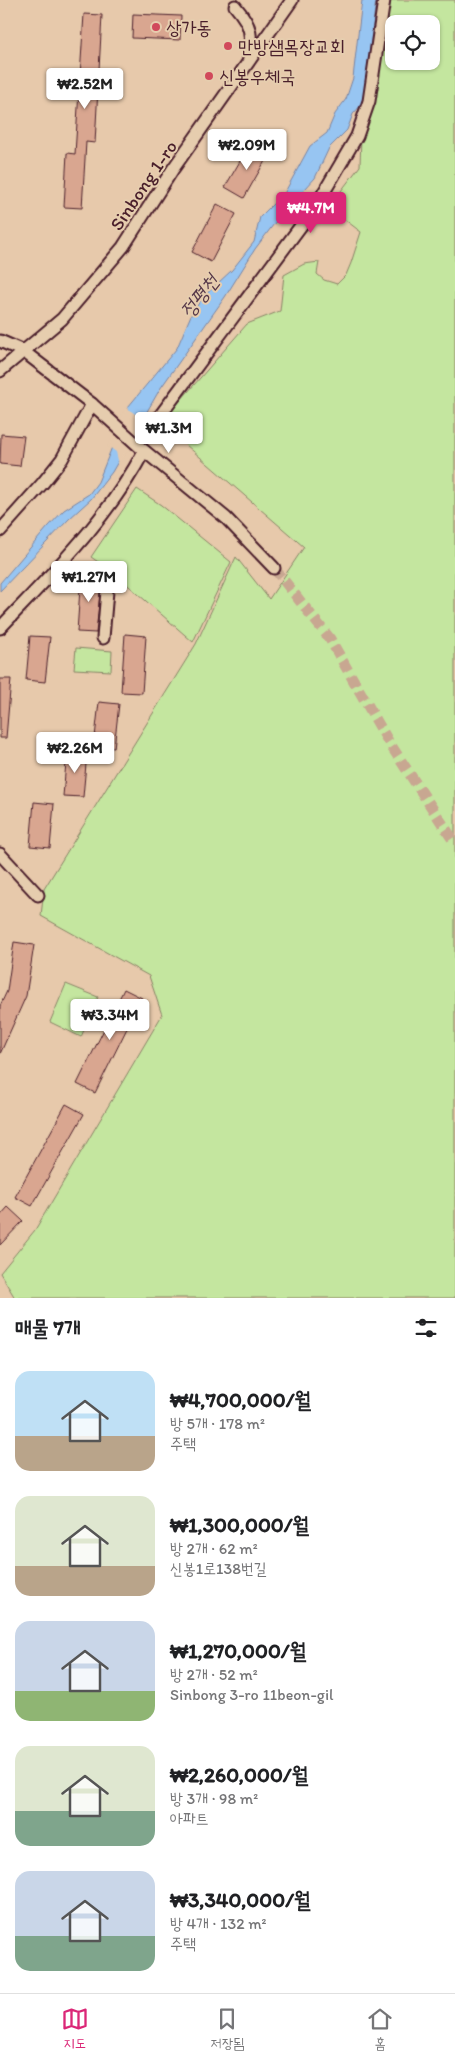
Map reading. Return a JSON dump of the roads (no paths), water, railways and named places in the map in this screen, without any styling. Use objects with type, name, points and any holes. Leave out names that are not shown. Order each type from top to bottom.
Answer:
[{"type":"street","name":"Sinbong 1-ro","points":[[0,371],[62,319],[123,247],[248,60],[271,32],[292,0]]},
{"type":"street","points":[[151,428],[317,204],[357,136],[369,101],[384,0]]},
{"type":"street","points":[[235,6],[249,24],[252,37],[248,60]]},
{"type":"street","points":[[0,341],[22,351],[92,404],[142,449],[226,518],[274,568]]},
{"type":"street","points":[[0,531],[62,459],[92,404]]},
{"type":"street","points":[[0,628],[105,514],[129,479],[142,449]]},
{"type":"street","points":[[103,638],[107,591]]},
{"type":"street","points":[[0,854],[38,895]]},
{"type":"water","name":"정평천","points":[[362,0],[376,0],[363,103],[353,114],[347,130],[329,148],[315,178],[277,220],[255,249],[225,297],[160,389],[112,472],[91,499],[69,519],[0,591],[0,583],[48,527],[64,510],[89,494],[98,482],[128,407],[177,348],[191,315],[203,297],[232,270],[254,242],[260,217],[285,192],[310,146],[327,133],[335,114],[346,99],[353,78]]},
{"type":"tunnel","points":[[274,568],[330,639],[388,741],[455,843]]},
{"type":"place","name":"상가동","points":[[156,27]]},
{"type":"place","name":"만방샘목장교회","points":[[228,46]]},
{"type":"place","name":"신봉우체국","points":[[209,76]]}]
